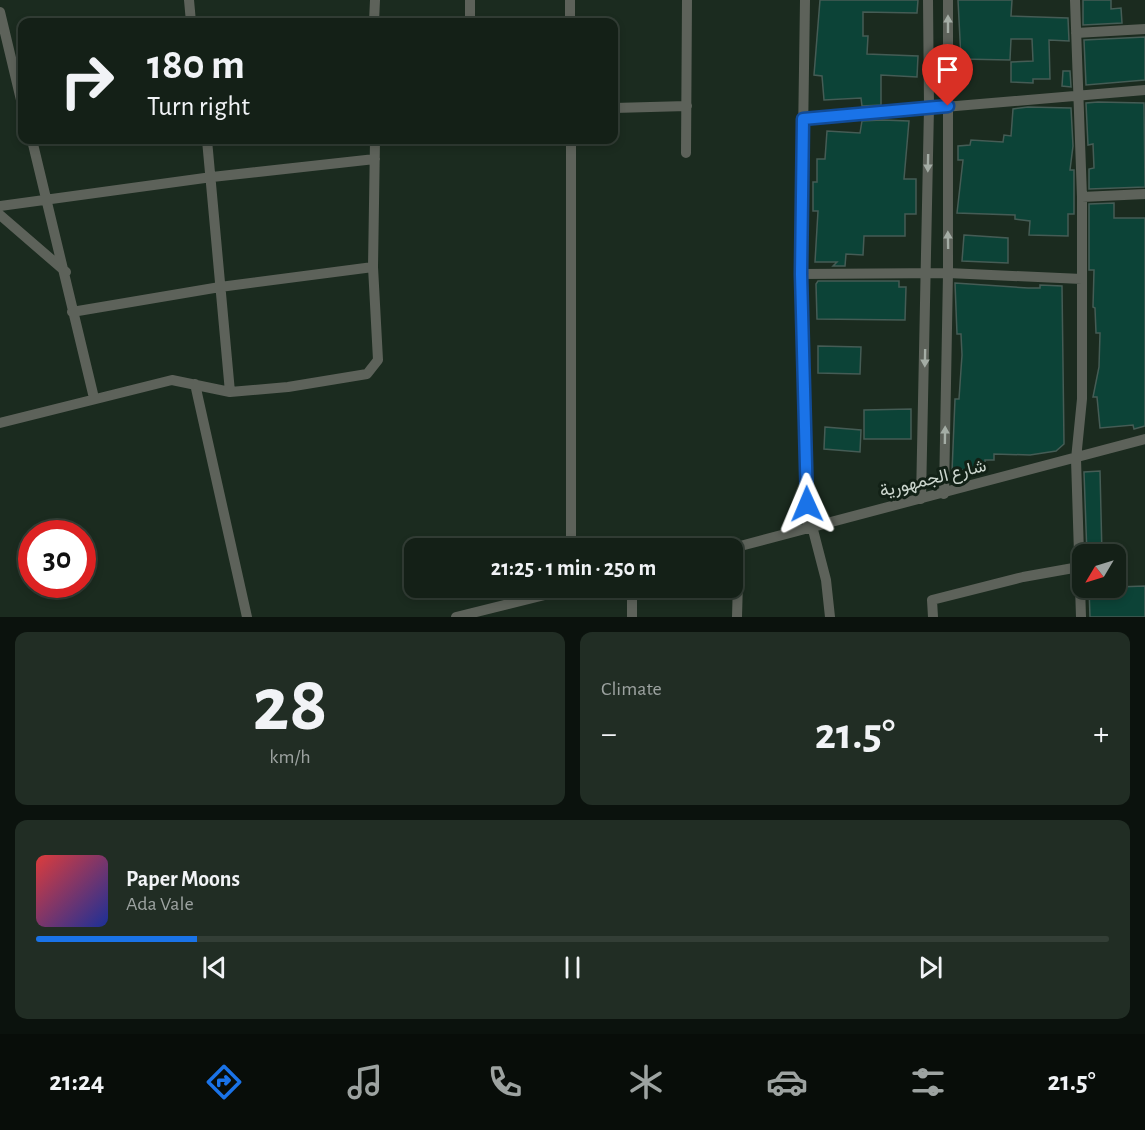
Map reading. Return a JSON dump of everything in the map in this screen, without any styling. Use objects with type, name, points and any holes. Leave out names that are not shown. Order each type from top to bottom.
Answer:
[{"type":"street","points":[[189,0],[191,18]]},
{"type":"street","points":[[374,18],[375,0]]},
{"type":"street","points":[[470,0],[470,18]]},
{"type":"street","points":[[570,0],[570,18]]},
{"type":"street","points":[[686,153],[687,0]]},
{"type":"street","points":[[805,0],[801,274],[810,526],[826,580],[830,617]]},
{"type":"street","points":[[921,499],[927,273],[928,0]]},
{"type":"street","points":[[944,494],[948,273],[948,0]]},
{"type":"street","points":[[1075,0],[1082,198],[1082,410],[1076,459],[1078,544]]},
{"type":"street","points":[[0,12],[18,80]]},
{"type":"street","points":[[1076,33],[1145,29]]},
{"type":"street","points":[[803,119],[1145,90]]},
{"type":"street","points":[[618,108],[687,106]]},
{"type":"street","points":[[33,144],[66,273],[72,312],[94,398]]},
{"type":"street","points":[[208,144],[230,392]]},
{"type":"street","points":[[0,423],[172,380],[230,392],[288,387],[367,374],[378,360],[373,267],[375,144]]},
{"type":"street","points":[[571,144],[571,538]]},
{"type":"street","points":[[0,206],[212,177],[375,159]]},
{"type":"street","points":[[1082,198],[1145,194]]},
{"type":"street","points":[[0,215],[66,273]]},
{"type":"street","points":[[72,312],[220,287],[373,267]]},
{"type":"street","points":[[801,274],[948,273],[1082,279]]},
{"type":"street","points":[[195,384],[247,617]]},
{"type":"street","name":"شارع الجمهورية","points":[[743,545],[1145,439]]},
{"type":"street","points":[[933,617],[932,600],[1023,577],[1072,568]]},
{"type":"street","points":[[456,617],[531,598]]},
{"type":"street","points":[[632,598],[632,617]]},
{"type":"street","points":[[736,598],[737,617]]},
{"type":"street","points":[[1080,598],[1081,617]]},
{"type":"building","points":[[820,0],[918,0],[917,13],[863,12],[863,36],[868,36],[867,54],[918,56],[917,77],[881,75],[881,105],[862,106],[861,98],[824,100],[822,76],[814,75]]},
{"type":"building","points":[[958,0],[1012,0],[1011,16],[1068,18],[1069,41],[1049,40],[1050,79],[1033,79],[1033,83],[1011,82],[1011,62],[1033,61],[1032,39],[1011,39],[1010,60],[961,59]]},
{"type":"building","points":[[1083,0],[1111,0],[1111,9],[1121,8],[1122,23],[1083,25]]},
{"type":"building","points":[[1145,37],[1145,80],[1086,85],[1084,40]]},
{"type":"building","points":[[1063,71],[1070,71],[1071,87],[1062,86]]},
{"type":"building","points":[[1086,103],[1144,103],[1145,187],[1089,189],[1089,169],[1094,168],[1093,144],[1088,145]]},
{"type":"building","points":[[1071,108],[1073,146],[1070,170],[1074,170],[1074,214],[1068,214],[1068,236],[1029,235],[1030,221],[1015,219],[1015,215],[957,213],[963,160],[958,160],[958,146],[970,145],[971,140],[1003,142],[1004,135],[1011,136],[1013,109]]},
{"type":"building","points":[[862,121],[909,121],[904,179],[916,179],[916,214],[905,214],[905,236],[864,236],[863,255],[846,254],[845,266],[833,266],[837,262],[815,262],[818,211],[813,211],[813,182],[817,182],[817,159],[825,159],[827,131],[860,133]]},
{"type":"building","points":[[1114,203],[1114,218],[1145,218],[1145,426],[1134,429],[1133,425],[1100,428],[1097,397],[1093,397],[1099,367],[1100,333],[1096,333],[1095,308],[1093,307],[1094,270],[1089,270],[1089,204]]},
{"type":"building","points":[[964,235],[1008,238],[1008,263],[962,261]]},
{"type":"building","points":[[818,281],[899,281],[899,287],[906,287],[905,320],[817,319],[816,284]]},
{"type":"building","points":[[955,283],[1028,288],[1040,288],[1040,285],[1062,286],[1064,444],[1056,451],[1030,455],[994,454],[994,460],[985,460],[985,466],[952,472],[955,399],[959,399],[962,355],[961,334],[957,334]]},
{"type":"building","points":[[818,346],[861,347],[860,374],[818,373]]},
{"type":"building","points":[[911,409],[911,439],[864,439],[864,410]]},
{"type":"building","points":[[825,427],[861,430],[860,452],[824,449]]},
{"type":"building","points":[[1100,471],[1102,544],[1087,544],[1084,472]]},
{"type":"building","points":[[1145,586],[1145,617],[1090,617],[1089,598],[1126,598],[1126,587]]},
{"type":"route","points":[[807,504],[801,274],[803,119],[948,106]]}]
